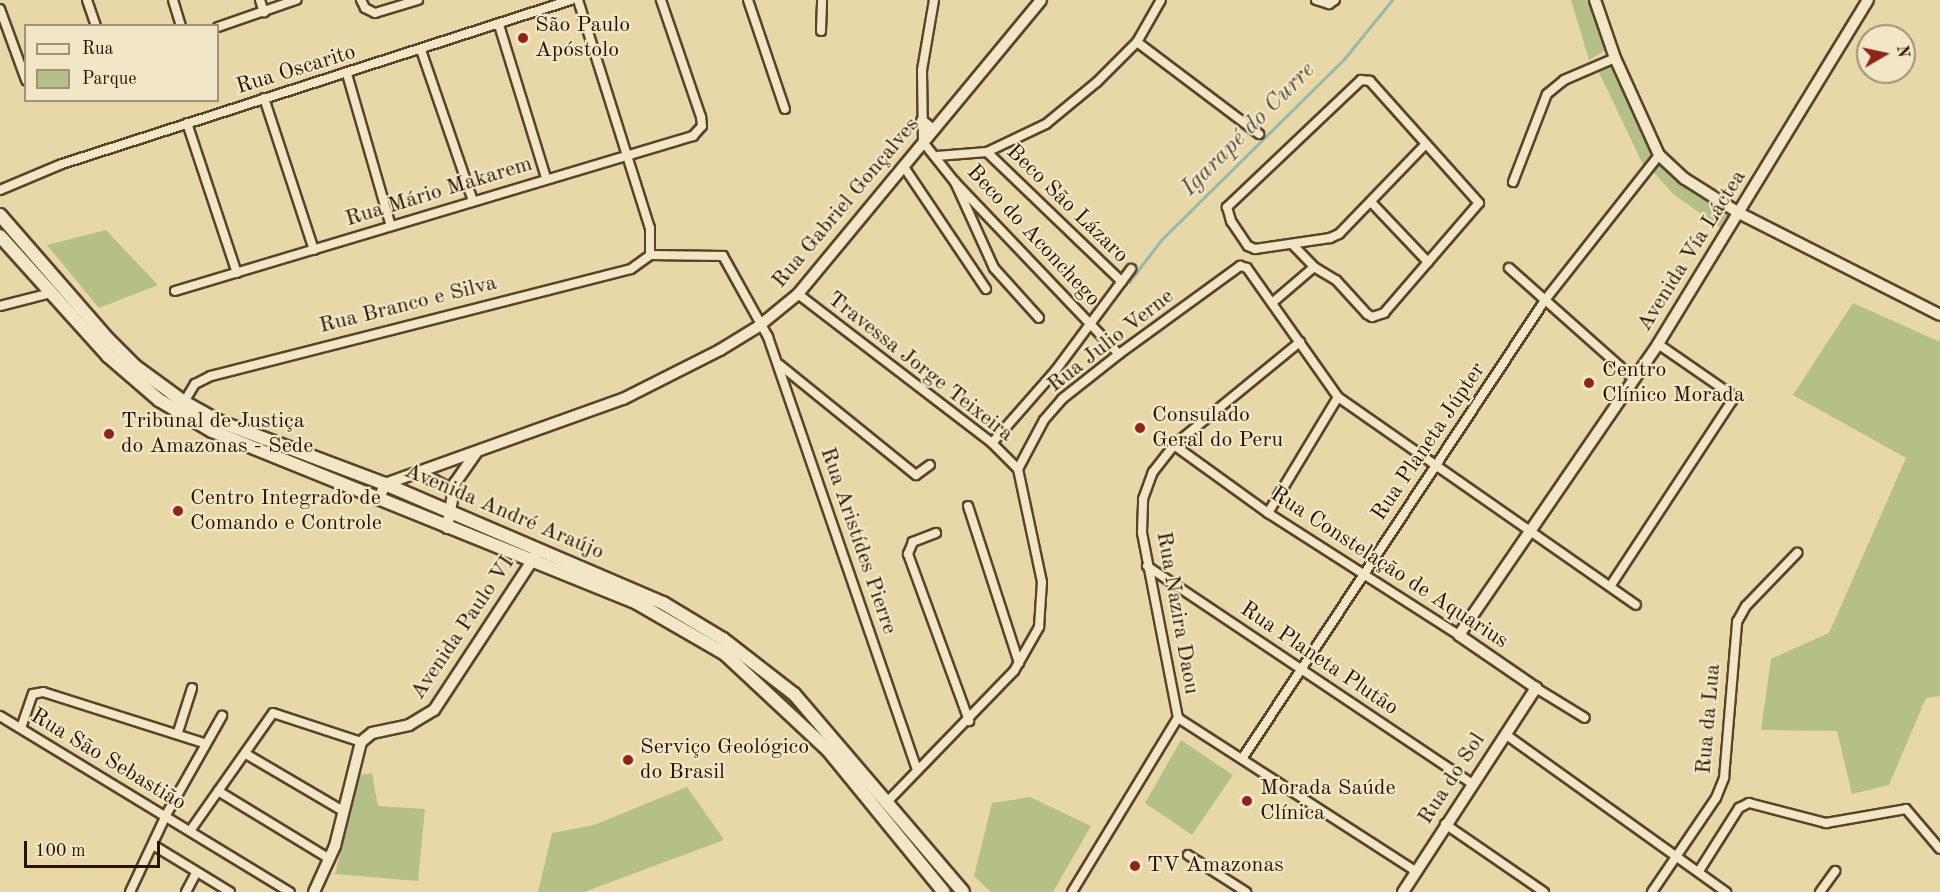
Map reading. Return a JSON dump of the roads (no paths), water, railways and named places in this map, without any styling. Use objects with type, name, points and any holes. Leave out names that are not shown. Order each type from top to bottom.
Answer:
[{"type":"main road","name":"Avenida André Araújo","points":[[0,215],[120,351],[184,402],[218,421],[385,484],[451,514],[637,603],[748,671],[828,750],[944,892]]},
{"type":"main road","name":"Avenida André Araújo","points":[[0,236],[136,384],[212,431],[447,528],[535,556],[663,603],[723,639],[794,694],[963,892]]},
{"type":"street","points":[[87,0],[95,24]]},
{"type":"street","points":[[173,0],[180,24]]},
{"type":"street","points":[[260,0],[264,12]]},
{"type":"street","points":[[219,27],[296,0]]},
{"type":"street","points":[[361,0],[365,8],[375,13],[418,0]]},
{"type":"street","name":"Rua Oscarito","points":[[0,190],[62,164],[571,0]]},
{"type":"street","points":[[578,0],[650,228],[650,255]]},
{"type":"street","name":"Rua Mário Makarem","points":[[175,291],[546,178],[693,136],[699,131],[701,117],[661,0]]},
{"type":"street","points":[[748,0],[785,110]]},
{"type":"street","points":[[820,31],[822,0]]},
{"type":"street","points":[[923,142],[922,70],[934,0]]},
{"type":"street","name":"Rua Gabriel Gonçalves","points":[[385,484],[623,399],[720,350],[759,326],[798,294],[1041,0]]},
{"type":"street","points":[[938,156],[987,152],[1055,117],[1137,42],[1161,0]]},
{"type":"street","points":[[1316,0],[1329,4],[1335,0]]},
{"type":"street","points":[[1595,0],[1615,58],[1659,155],[1686,179],[1739,213],[1940,315]]},
{"type":"street","name":"Avenida Vía Láctea","points":[[1459,635],[1658,344],[1868,0]]},
{"type":"street","points":[[0,9],[24,75]]},
{"type":"street","points":[[499,25],[546,178]]},
{"type":"street","points":[[1137,42],[1259,134]]},
{"type":"street","points":[[421,50],[473,201]]},
{"type":"street","points":[[1513,182],[1547,94],[1564,80],[1615,58]]},
{"type":"street","points":[[347,74],[391,226]]},
{"type":"street","points":[[1293,245],[1314,267],[1336,280],[1367,314],[1372,317],[1384,313],[1478,206],[1475,196],[1370,81],[1361,80],[1230,201],[1227,212],[1248,246],[1264,249],[1339,234],[1426,144]]},
{"type":"street","points":[[264,98],[314,250]]},
{"type":"street","points":[[922,122],[933,130]]},
{"type":"street","points":[[187,123],[237,273]]},
{"type":"street","name":"Beco do Aconchego","points":[[923,142],[938,156],[954,181],[1119,354]]},
{"type":"street","name":"Beco São Lázaro","points":[[987,152],[1122,282]]},
{"type":"street","name":"Rua Planeta Júpter","points":[[1242,759],[1545,300],[1659,155]]},
{"type":"street","points":[[904,167],[986,289]]},
{"type":"street","points":[[954,181],[966,213],[994,268],[1039,318]]},
{"type":"street","points":[[1371,202],[1428,262]]},
{"type":"street","name":"Rua Aristídes Pierre","points":[[650,255],[723,256],[779,365],[917,770]]},
{"type":"street","name":"Rua Branco e Silva","points":[[184,402],[195,384],[218,374],[631,269],[650,255]]},
{"type":"street","name":"Rua Julio Verne","points":[[1018,469],[1044,420],[1062,399],[1237,267],[1247,268],[1272,303]]},
{"type":"street","points":[[1314,267],[1272,303],[1338,397],[1434,467],[1532,530],[1636,605]]},
{"type":"street","points":[[1509,268],[1634,380]]},
{"type":"street","points":[[992,443],[1056,370],[1131,269]]},
{"type":"street","points":[[0,306],[51,293]]},
{"type":"street","name":"Travessa Jorge Teixeira","points":[[798,294],[992,443],[1018,469]]},
{"type":"street","name":"Rua Nazira Daou","points":[[1072,892],[1178,718],[1147,566],[1143,498],[1153,472],[1174,445],[1300,342]]},
{"type":"street","points":[[1611,585],[1731,404],[1729,393],[1658,344]]},
{"type":"street","points":[[779,365],[916,475],[930,465]]},
{"type":"street","points":[[1268,513],[1338,397]]},
{"type":"street","name":"Rua Constelação de Aquarius","points":[[1174,445],[1268,513],[1585,718]]},
{"type":"street","points":[[447,528],[454,491],[476,453]]},
{"type":"street","points":[[887,802],[969,721],[1019,663],[1039,627],[1042,582],[1018,469]]},
{"type":"street","points":[[418,472],[454,491]]},
{"type":"street","points":[[379,499],[385,484]]},
{"type":"street","points":[[968,506],[1019,663]]},
{"type":"street","points":[[936,533],[913,542],[908,554],[969,721]]},
{"type":"street","name":"Rua da Lua","points":[[1652,892],[1716,798],[1724,778],[1737,622],[1746,606],[1797,553]]},
{"type":"street","name":"Avenida Paulo VI","points":[[362,742],[372,732],[409,725],[434,710],[535,556]]},
{"type":"street","name":"Rua Planeta Plutão","points":[[1147,566],[1471,783]]},
{"type":"street","points":[[178,732],[192,688]]},
{"type":"street","name":"Rua do Sol","points":[[1403,892],[1471,783],[1536,688]]},
{"type":"street","points":[[21,728],[33,694],[39,692],[178,732],[204,743]]},
{"type":"street","points":[[190,831],[246,754],[265,720],[273,713],[281,713],[362,742],[330,859],[314,892]]},
{"type":"street","name":"Rua São Sebastião","points":[[0,716],[290,892]]},
{"type":"street","points":[[130,892],[166,815],[204,743],[222,716]]},
{"type":"street","points":[[1178,718],[1415,871]]},
{"type":"street","points":[[1505,734],[1677,854],[1726,892]]},
{"type":"street","points":[[246,754],[343,811]]},
{"type":"street","points":[[218,791],[330,859]]},
{"type":"street","points":[[1699,871],[1738,808],[1749,803],[1826,823],[1906,809],[1940,849]]},
{"type":"street","points":[[1445,824],[1544,892]]},
{"type":"street","points":[[153,845],[230,892]]},
{"type":"street","points":[[1188,855],[1246,892]]},
{"type":"street","points":[[1820,892],[1835,871]]},
{"type":"street","points":[[186,892],[196,873]]},
{"type":"waterway","name":"Igarapé do Curre","points":[[1129,282],[1161,240],[1344,59],[1392,0]]},
{"type":"place","name":"São Paulo Apóstolo","points":[[523,38]]},
{"type":"place","name":"Centro Clínico Morada","points":[[1589,383]]},
{"type":"place","name":"Consulado Geral do Peru","points":[[1140,428]]},
{"type":"place","name":"Tribunal de Justiça do Amazonas - Sede","points":[[109,434]]},
{"type":"place","name":"Centro Integrado de Comando e Controle","points":[[178,511]]},
{"type":"place","name":"Serviço Geológico do Brasil","points":[[628,760]]},
{"type":"place","name":"Morada Saúde Clínica","points":[[1247,801]]},
{"type":"place","name":"TV Amazonas","points":[[1135,866]]}]
